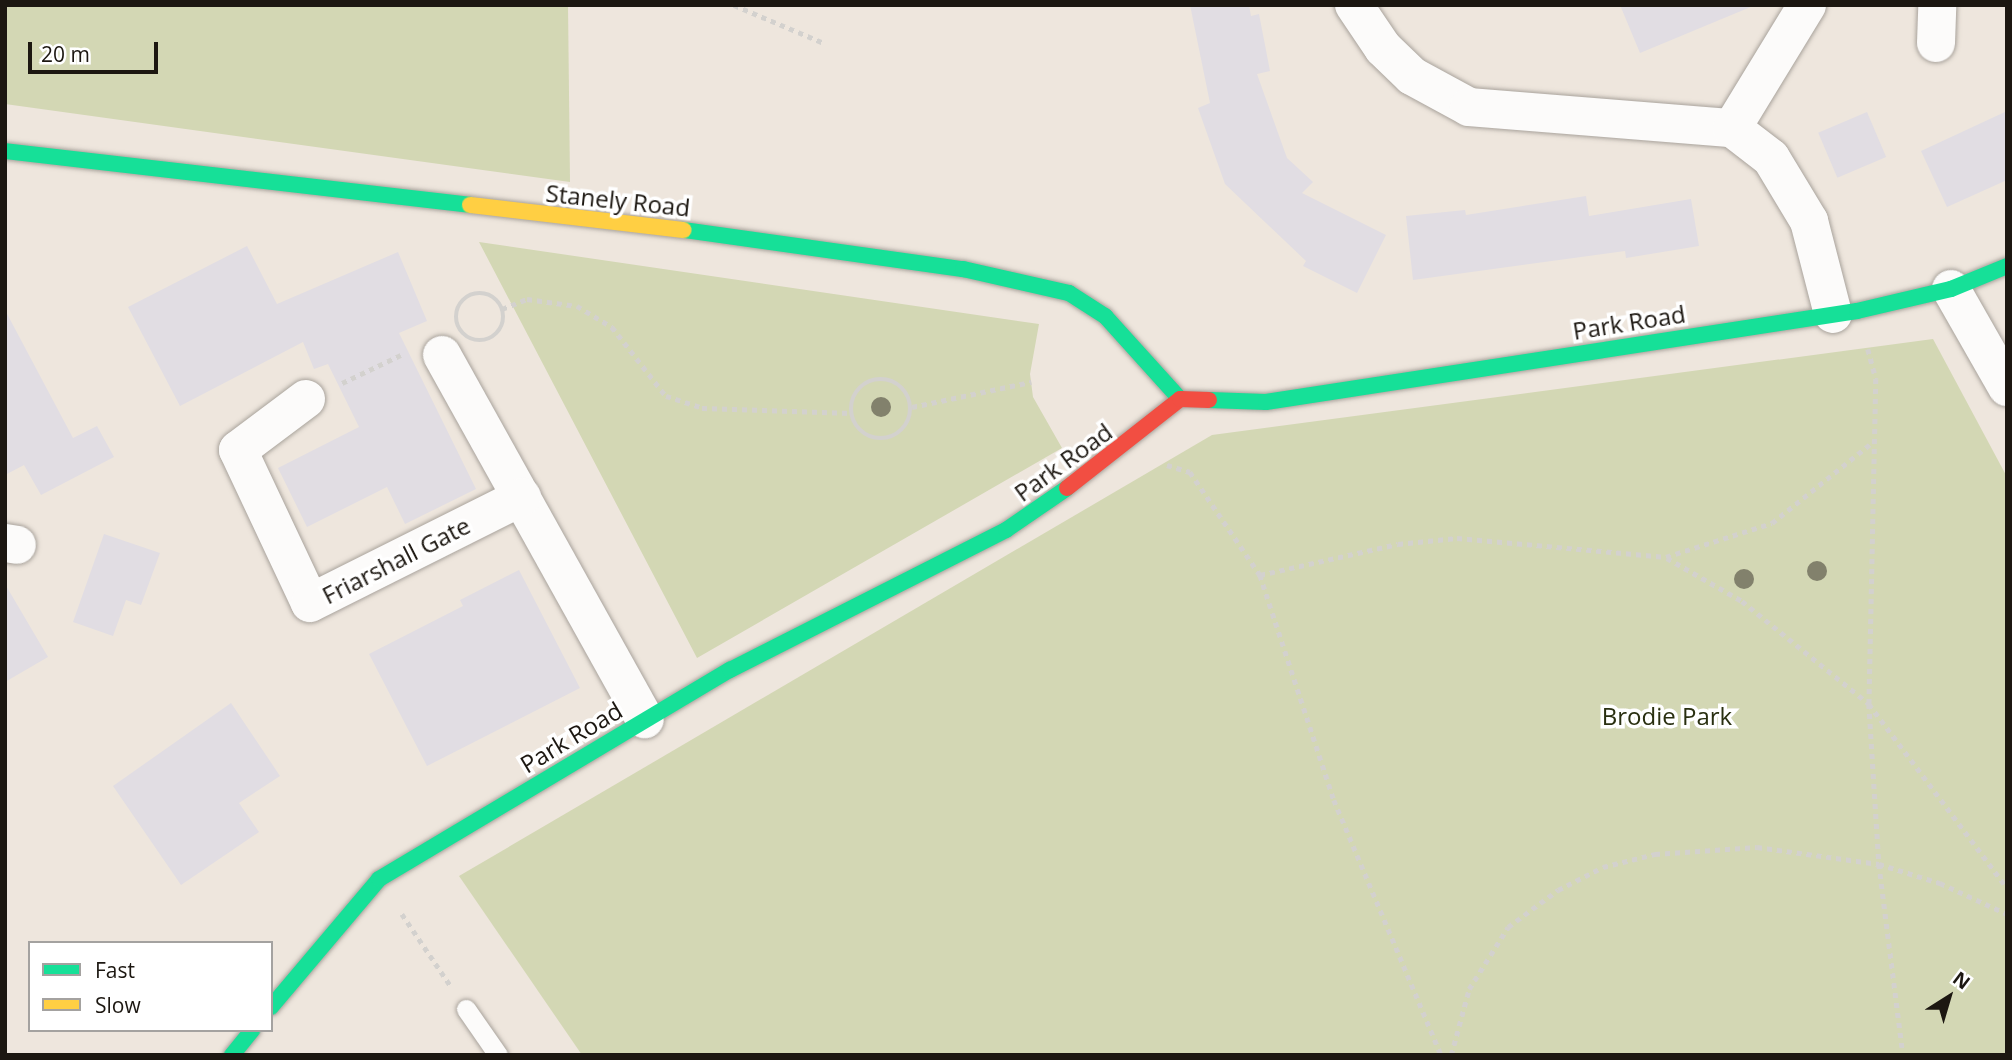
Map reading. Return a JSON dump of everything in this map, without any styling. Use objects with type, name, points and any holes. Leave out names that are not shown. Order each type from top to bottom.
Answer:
[{"type":"street","points":[[1354,5],[1383,48],[1412,76],[1469,107],[1732,128],[1771,158],[1809,221],[1845,312]]},
{"type":"street","points":[[1732,128],[1807,5]]},
{"type":"street","points":[[1936,43],[1937,5]]},
{"type":"street","name":"Stanely Road","points":[[5,151],[732,236],[963,269],[1069,293],[1105,316],[1181,399]]},
{"type":"street","name":"Park Road","points":[[273,1005],[379,879],[645,719],[1006,530],[1119,452],[1181,399],[1266,402],[1845,312],[1951,289],[2007,266]]},
{"type":"street","points":[[1951,289],[2007,387]]},
{"type":"street","points":[[442,355],[645,719]]},
{"type":"street","name":"Friarshall Gate","points":[[306,399],[238,450],[310,603],[522,497]]},
{"type":"street","points":[[232,1055],[250,1032]]},
{"type":"lane","points":[[466,1009],[498,1055]]},
{"type":"path","points":[[734,5],[824,43]]},
{"type":"path","points":[[485,294],[502,309],[500,331],[488,340],[473,340],[457,323],[459,307],[470,296],[485,294]]},
{"type":"path","points":[[502,309],[527,299],[577,306],[612,327],[666,396],[702,408],[851,412]]},
{"type":"path","points":[[1845,312],[1876,379],[1869,704],[1879,864],[1903,1055]]},
{"type":"path","points":[[306,399],[412,350],[442,355]]},
{"type":"path","points":[[875,379],[896,382],[912,407],[906,427],[889,438],[862,432],[851,412],[858,389],[875,379]]},
{"type":"path","points":[[912,407],[1031,382]]},
{"type":"path","points":[[1260,575],[1398,544],[1457,538],[1666,557],[1772,523],[1874,440]]},
{"type":"path","points":[[1119,452],[1190,472],[1260,575],[1334,800],[1441,1055]]},
{"type":"path","points":[[1666,557],[1742,601],[1869,704],[2007,888]]},
{"type":"path","points":[[1451,1055],[1469,989],[1508,927],[1558,890],[1603,867],[1655,855],[1757,847],[1879,864],[1940,883],[2007,915]]},
{"type":"path","points":[[379,879],[466,1009]]},
{"type":"green space","points":[[5,5],[568,5],[570,182],[5,104]]},
{"type":"green space","points":[[479,242],[1039,324],[1030,374],[1033,397],[1062,448],[697,658]]},
{"type":"green space","name":"Brodie Park","points":[[1933,339],[2007,477],[2007,1055],[582,1055],[459,876],[1212,435]]},
{"type":"building","points":[[1190,5],[1249,5],[1251,16],[1259,14],[1270,71],[1257,74],[1287,158],[1313,182],[1302,193],[1386,235],[1357,293],[1303,266],[1306,261],[1225,184],[1198,108],[1210,103]]},
{"type":"building","points":[[1620,5],[1753,5],[1753,6],[1640,53]]},
{"type":"building","points":[[2007,111],[2007,180],[1947,207],[1921,151]]},
{"type":"building","points":[[1867,112],[1886,157],[1837,178],[1818,133]]},
{"type":"building","points":[[1586,196],[1589,216],[1691,199],[1699,246],[1626,258],[1625,251],[1413,280],[1406,216],[1465,210],[1466,215]]},
{"type":"building","points":[[247,246],[277,304],[398,252],[427,321],[399,333],[476,489],[405,524],[387,487],[307,527],[278,468],[359,427],[328,364],[314,369],[303,342],[180,406],[128,307]]},
{"type":"building","points":[[5,310],[73,438],[97,426],[114,457],[41,495],[24,465],[5,475]]},
{"type":"building","points":[[104,534],[160,553],[141,605],[126,600],[113,636],[73,622]]},
{"type":"building","points":[[519,570],[580,688],[427,766],[369,654],[463,606],[460,600]]},
{"type":"building","points":[[5,584],[48,657],[5,682]]},
{"type":"building","points":[[231,703],[280,776],[239,803],[259,832],[181,885],[113,786]]},
{"type":"traffic: fast","points":[[5,151],[470,205]]},
{"type":"traffic: fast","points":[[684,230],[963,269],[1069,293],[1105,316],[1180,399]]},
{"type":"traffic: fast","points":[[1209,400],[1266,402],[1857,311],[1951,289],[2007,266]]},
{"type":"traffic: fast","points":[[273,1005],[379,879],[730,670],[1006,530],[1067,488]]},
{"type":"traffic: fast","points":[[232,1055],[250,1032]]},
{"type":"traffic: slow","points":[[470,205],[684,230]]},
{"type":"traffic: jam","points":[[1067,488],[1180,399],[1209,400]]}]
